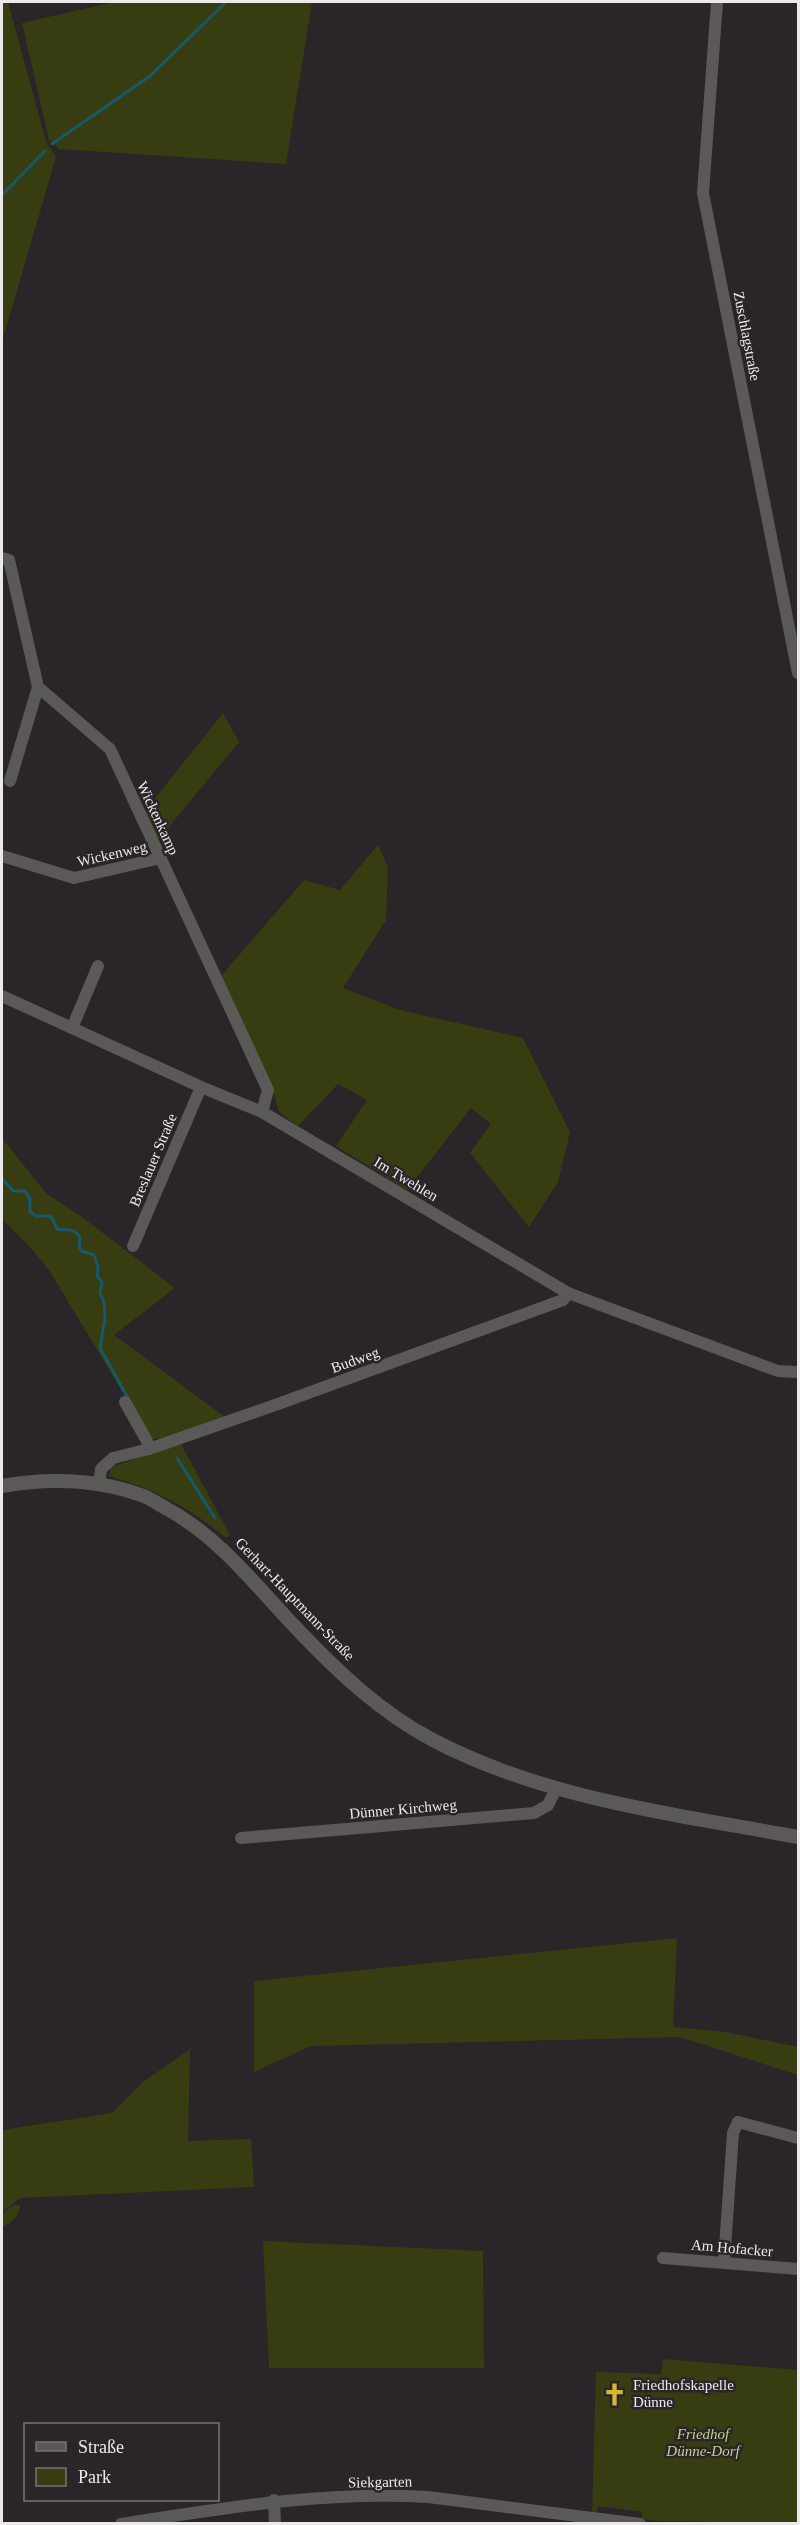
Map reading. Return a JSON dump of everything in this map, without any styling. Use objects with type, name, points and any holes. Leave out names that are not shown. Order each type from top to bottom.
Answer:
[{"type":"street","name":"Zuschlagstraße","points":[[717,2],[704,193],[798,673]]},
{"type":"street","points":[[2,558],[9,560],[38,687],[10,781]]},
{"type":"street","name":"Wickenkamp","points":[[38,687],[110,749],[268,1090],[262,1112]]},
{"type":"street","name":"Wickenweg","points":[[2,856],[74,878],[161,858]]},
{"type":"street","points":[[72,1028],[98,966]]},
{"type":"street","name":"Im Twehlen","points":[[2,996],[201,1087],[262,1112],[567,1293],[778,1371],[798,1372]]},
{"type":"street","name":"Breslauer Straße","points":[[133,1246],[201,1087]]},
{"type":"street","name":"Budweg","points":[[99,1484],[100,1469],[113,1458],[149,1449],[563,1300],[567,1293]]},
{"type":"street","points":[[125,1402],[147,1441],[149,1449]]},
{"type":"street","name":"Gerhart-Hauptmann-Straße","points":[[2,1486],[29,1481],[59,1480],[99,1484],[143,1495],[209,1536],[232,1557],[302,1634],[381,1707],[430,1739],[492,1767],[556,1789],[589,1797],[798,1837]]},
{"type":"street","name":"Dünner Kirchweg","points":[[241,1838],[534,1813],[548,1805],[556,1789]]},
{"type":"street","points":[[724,2262],[733,2133],[738,2122],[798,2138]]},
{"type":"street","name":"Am Hofacker","points":[[663,2258],[798,2269]]},
{"type":"street","name":"Siekgarten","points":[[121,2523],[274,2500],[399,2495],[640,2523]]},
{"type":"street","points":[[274,2500],[275,2523]]},
{"type":"green space","points":[[2,2],[8,2],[46,141],[56,157],[2,342]]},
{"type":"green space","points":[[114,2],[312,2],[286,164],[59,149],[49,140],[22,23]]},
{"type":"green space","points":[[223,713],[239,742],[158,840],[145,811]]},
{"type":"green space","points":[[378,845],[388,867],[386,920],[343,988],[400,1010],[523,1038],[570,1132],[558,1182],[529,1227],[470,1153],[491,1124],[471,1108],[407,1190],[336,1146],[367,1100],[338,1084],[298,1126],[279,1112],[271,1084],[221,976],[304,880],[340,890]]},
{"type":"green space","points":[[2,1138],[46,1193],[82,1217],[175,1288],[114,1335],[225,1417],[166,1438],[151,1439],[49,1270],[2,1219]]},
{"type":"green space","points":[[181,1444],[230,1535],[226,1538],[199,1518],[157,1493],[109,1476],[111,1467]]},
{"type":"green space","points":[[677,1938],[673,2027],[726,2032],[798,2047],[798,2075],[680,2037],[311,2046],[254,2072],[254,1981]]},
{"type":"green space","points":[[190,2049],[188,2141],[251,2139],[254,2187],[20,2198],[2,2213],[2,2130],[112,2113],[143,2082]]},
{"type":"green space","points":[[14,2205],[20,2205],[17,2216],[2,2227],[2,2214]]},
{"type":"green space","points":[[263,2241],[483,2251],[484,2368],[269,2368]]},
{"type":"green space","name":"Friedhof Dünne-Dorf","points":[[663,2359],[798,2370],[798,2523],[658,2521],[641,2519],[642,2512],[598,2506],[597,2513],[592,2514],[596,2372],[661,2374]]},
{"type":"waterway","points":[[52,144],[150,76],[226,2]]},
{"type":"waterway","points":[[2,195],[45,151]]},
{"type":"waterway","points":[[2,1178],[13,1191],[25,1191],[30,1199],[30,1212],[36,1216],[51,1216],[57,1229],[75,1232],[80,1238],[81,1251],[94,1255],[98,1266],[97,1276],[102,1282],[100,1293],[104,1302],[105,1318],[100,1348],[129,1400]]},
{"type":"waterway","points":[[177,1458],[215,1518]]},
{"type":"place","name":"Friedhofskapelle Dünne","points":[[615,2394]]}]
